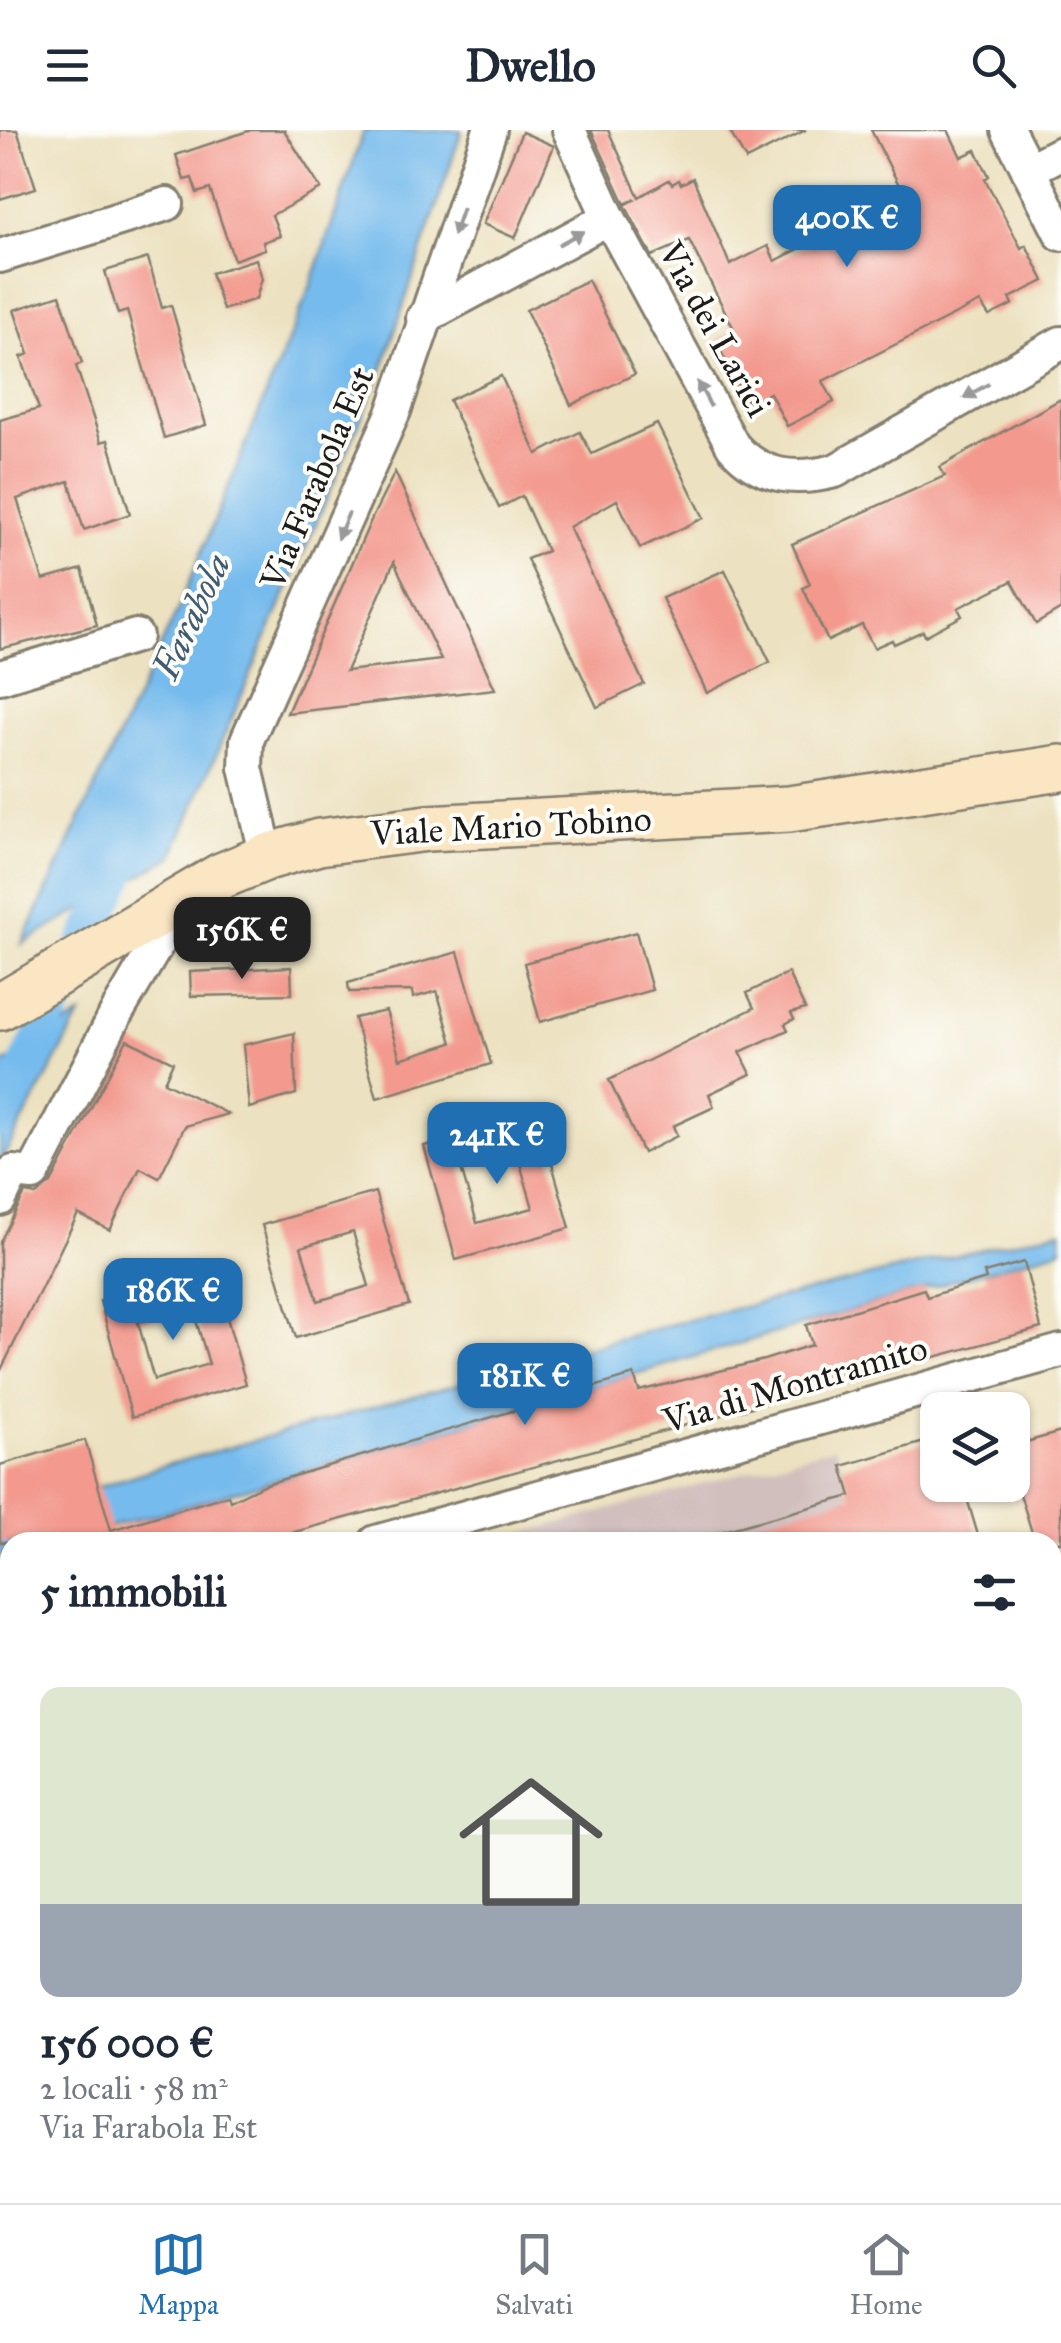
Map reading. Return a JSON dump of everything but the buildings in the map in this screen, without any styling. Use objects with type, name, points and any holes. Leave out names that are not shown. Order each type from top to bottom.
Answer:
[{"type":"main road","name":"Viale Mario Tobino","points":[[0,1007],[187,894],[267,857],[319,842],[387,832],[790,809],[1061,768]]},
{"type":"street","name":"Via Farabola Est","points":[[267,857],[246,768],[248,740],[394,411],[490,130]]},
{"type":"street","name":"Via dei Larici","points":[[569,130],[609,218],[733,446],[746,461],[762,470],[799,478],[835,471],[1061,344]]},
{"type":"street","points":[[1008,130],[1061,234]]},
{"type":"street","points":[[1028,170],[1061,152]]},
{"type":"street","points":[[0,256],[167,204]]},
{"type":"street","points":[[424,318],[609,218]]},
{"type":"street","points":[[0,678],[136,636]]},
{"type":"street","points":[[0,1199],[13,1172],[33,1174],[117,1012],[187,894]]},
{"type":"street","name":"Via di Montramito","points":[[412,1532],[1061,1351]]},
{"type":"shaded area","points":[[835,1447],[861,1532],[527,1532]]},
{"type":"water","points":[[364,130],[462,130],[382,370],[172,857],[22,944],[180,605],[311,285]]},
{"type":"water","points":[[81,1015],[0,1163],[0,1066]]},
{"type":"water","points":[[1061,1230],[1061,1249],[166,1512],[90,1532],[0,1532],[0,1519],[159,1467],[676,1323]]},
{"type":"waterway","name":"Farabola","points":[[0,1120],[131,849]]}]
